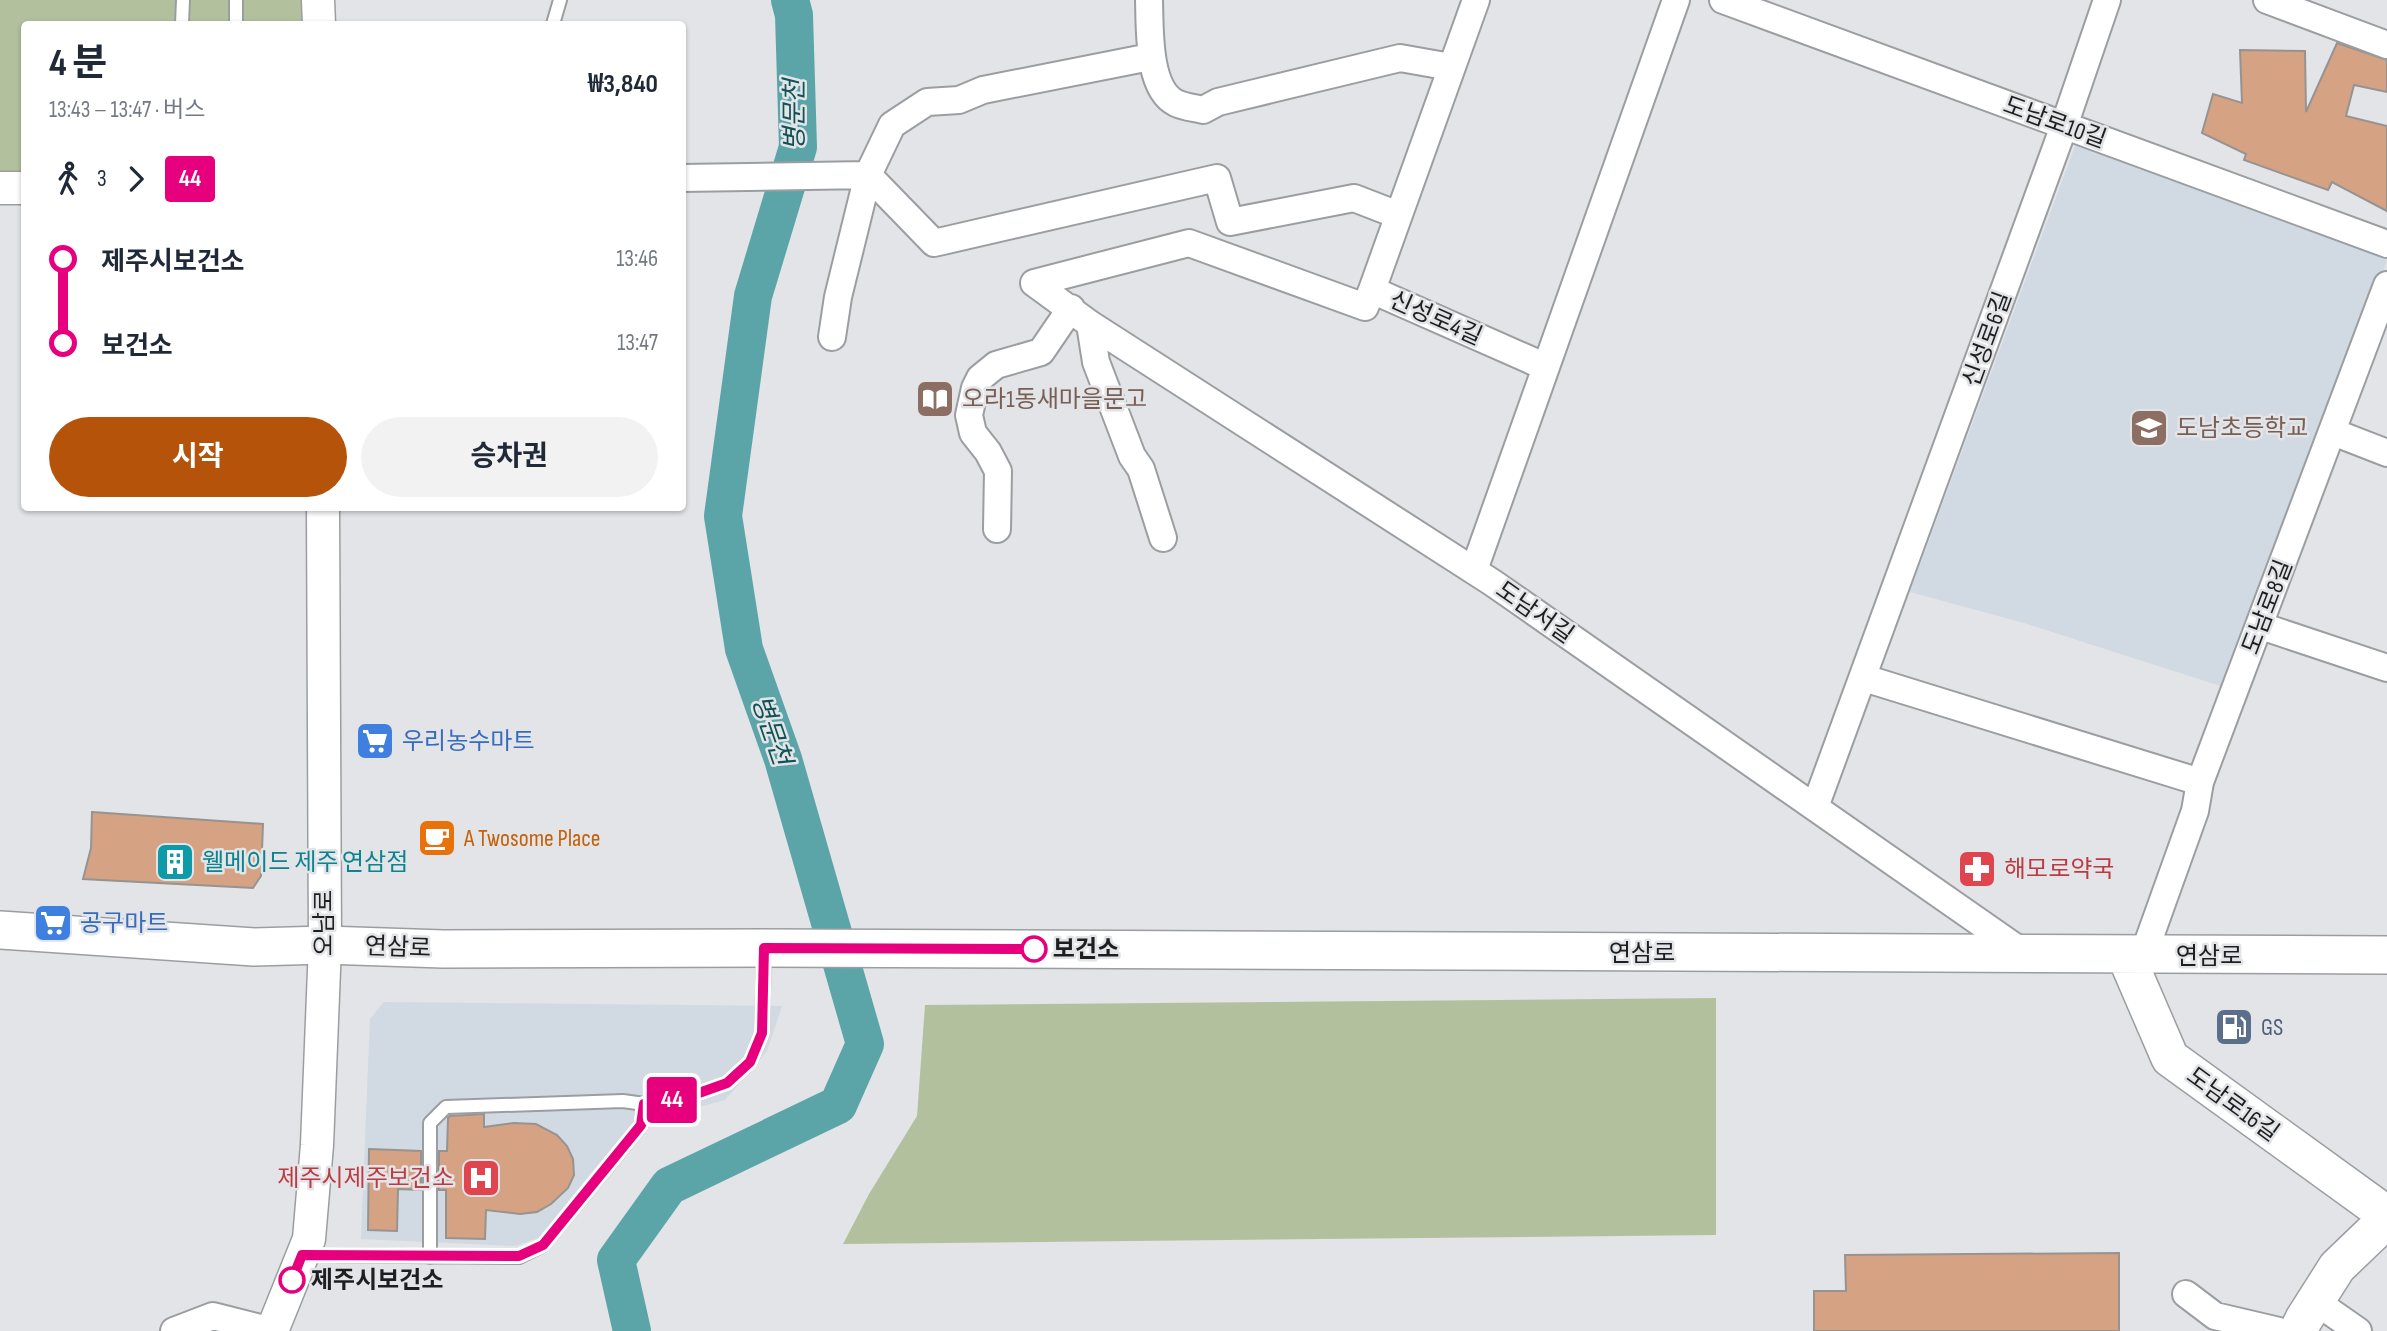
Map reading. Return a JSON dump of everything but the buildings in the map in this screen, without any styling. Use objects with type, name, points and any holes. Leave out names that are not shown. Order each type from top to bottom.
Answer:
[{"type":"main road","name":"연삼로","points":[[0,930],[254,947],[325,945],[443,949],[780,948],[2387,956]]},
{"type":"main road","name":"도남로16길","points":[[2134,956],[2170,1058],[2387,1217]]},
{"type":"main road","points":[[2307,1316],[2337,1267],[2387,1217]]},
{"type":"street","points":[[318,0],[319,21]]},
{"type":"street","points":[[1150,0],[1150,57],[1164,92],[1176,103],[1203,110],[1217,102],[1400,58],[1451,67]]},
{"type":"street","name":"신성로4길","points":[[1476,0],[1372,290],[1546,367]]},
{"type":"street","points":[[1474,570],[1676,0]]},
{"type":"street","name":"도남로10길","points":[[1723,0],[2387,244]]},
{"type":"street","name":"신성로6길","points":[[1815,807],[2064,126],[2107,0]]},
{"type":"street","points":[[2267,0],[2387,45]]},
{"type":"street","points":[[832,337],[838,297],[867,175],[892,125],[927,102],[959,100],[983,90],[1150,57]]},
{"type":"street","points":[[686,177],[867,175],[934,243],[1217,178],[1230,222],[1354,198],[1398,215]]},
{"type":"street","points":[[0,188],[21,188]]},
{"type":"street","name":"도남서길","points":[[1372,290],[1365,307],[1189,243],[1034,283],[1474,570],[2027,955]]},
{"type":"street","name":"도남로8길","points":[[2134,956],[2195,811],[2200,782],[2261,626],[2387,285]]},
{"type":"street","points":[[997,529],[998,471],[973,433],[969,415],[975,388],[980,378],[996,365],[1041,352],[1081,316],[1127,443],[1141,469],[1163,538]]},
{"type":"street","points":[[2333,432],[2387,453]]},
{"type":"street","name":"오남로","points":[[272,1331],[309,1239],[317,1145],[325,945],[323,511]]},
{"type":"street","points":[[2261,626],[2387,668]]},
{"type":"street","points":[[1864,678],[2200,782]]},
{"type":"street","points":[[2186,1294],[2215,1316],[2279,1331]]},
{"type":"street","points":[[174,1331],[213,1316],[272,1331]]},
{"type":"street","points":[[2307,1316],[2358,1331]]},
{"type":"lane","points":[[182,21],[183,0]]},
{"type":"lane","points":[[236,0],[236,21]]},
{"type":"lane","points":[[554,21],[560,0]]},
{"type":"lane","points":[[430,1257],[430,1123],[446,1107],[623,1101],[644,1104],[685,1098],[727,1083],[750,1062],[762,1033],[780,948]]},
{"type":"lane","points":[[302,1255],[519,1256],[543,1245],[641,1125],[644,1104]]},
{"type":"shaded area","name":"도남초등학교","points":[[2078,138],[2387,260],[2233,690],[2024,623],[1910,592]]},
{"type":"shaded area","name":"제주시제주보건소","points":[[384,1002],[782,1006],[767,1051],[725,1100],[655,1119],[541,1237],[515,1246],[361,1239],[370,1019]]},
{"type":"green space","points":[[0,0],[318,0],[319,21],[21,21],[21,183],[0,183]]},
{"type":"green space","points":[[1716,998],[1716,1235],[843,1244],[869,1194],[917,1116],[925,1005]]},
{"type":"waterway","name":"병문천","points":[[632,1331],[616,1260],[669,1186],[838,1105],[865,1044],[783,759],[744,649],[723,516],[753,296],[798,147],[794,15],[790,0]]},
{"type":"bus line","name":"44","points":[[292,1280],[302,1255],[519,1256],[543,1245],[641,1125],[644,1104],[685,1098],[727,1083],[750,1062],[762,1033],[764,948],[1034,949]]},
{"type":"place","name":"오라1동새마을문고","points":[[935,399]]},
{"type":"place","name":"도남초등학교","points":[[2149,428]]},
{"type":"place","name":"우리농수마트","points":[[375,741]]},
{"type":"place","name":"A Twosome Place","points":[[437,838]]},
{"type":"place","name":"웰메이드 제주 연삼점","points":[[175,862]]},
{"type":"place","name":"해모로약국","points":[[1977,869]]},
{"type":"place","name":"공구마트","points":[[53,923]]},
{"type":"place","name":"보건소","points":[[1034,949]]},
{"type":"place","name":"GS","points":[[2234,1027]]},
{"type":"place","name":"제주시제주보건소","points":[[481,1178]]},
{"type":"place","name":"제주시보건소","points":[[292,1280]]}]
